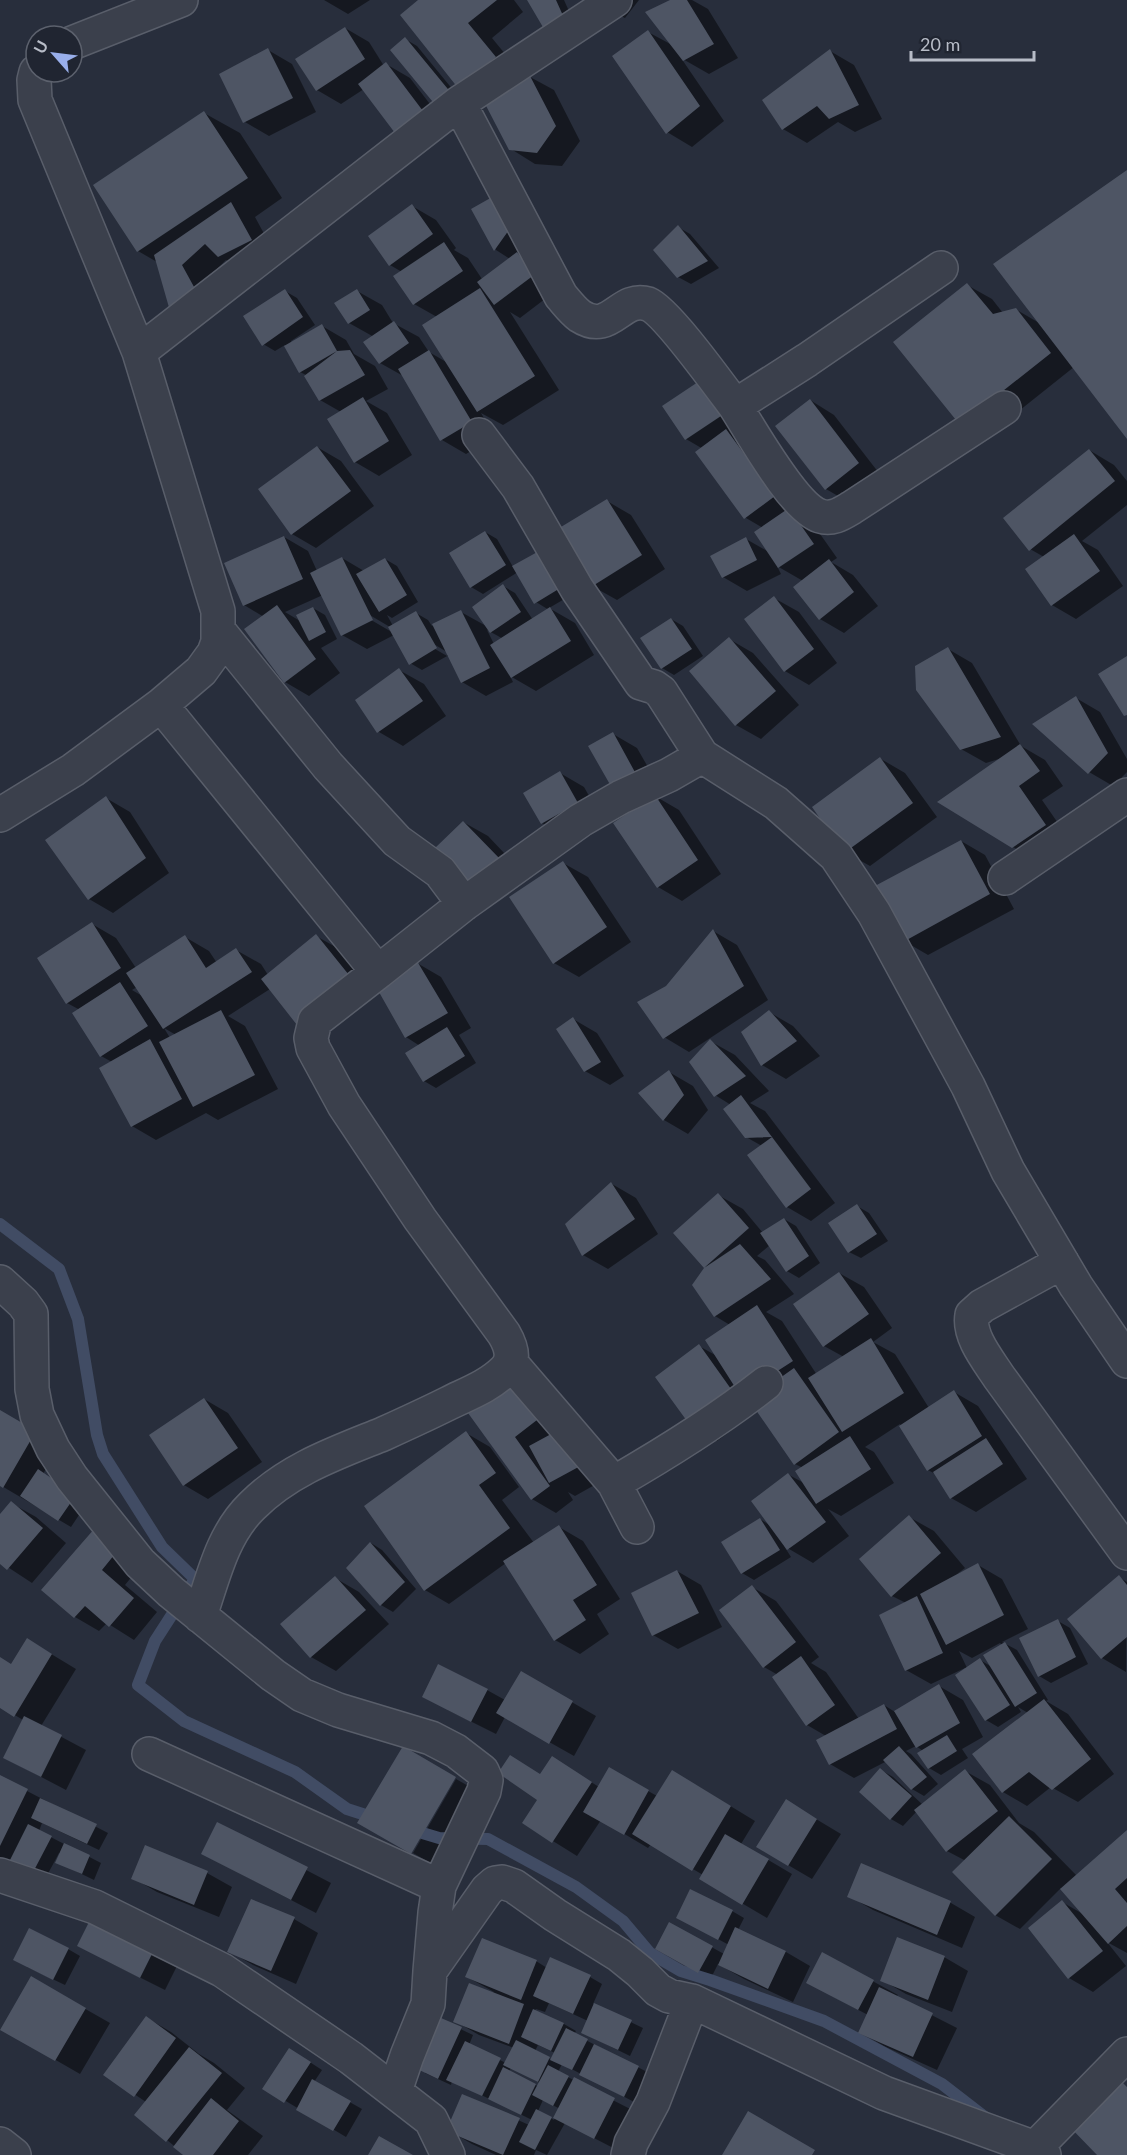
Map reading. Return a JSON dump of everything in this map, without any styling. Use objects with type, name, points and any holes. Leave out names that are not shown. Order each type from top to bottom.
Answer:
[{"type":"street","points":[[84,38],[181,0]]},
{"type":"street","points":[[140,352],[459,103],[615,0]]},
{"type":"street","points":[[0,815],[73,770],[161,705],[201,670],[214,653],[218,642],[218,611],[140,352],[34,100],[34,84]]},
{"type":"street","points":[[459,103],[561,296],[578,315],[591,322],[601,322],[628,306],[639,303],[649,304],[675,330],[735,406],[790,490],[811,512],[822,517],[836,516],[851,508],[1005,408]]},
{"type":"street","points":[[735,406],[807,360],[941,268]]},
{"type":"street","points":[[479,435],[518,488],[578,589],[641,683],[661,692],[702,756],[776,804],[836,856],[874,913],[968,1086],[1008,1171],[1062,1262],[1127,1361]]},
{"type":"street","points":[[218,630],[328,766],[397,841],[440,872],[464,904]]},
{"type":"street","points":[[161,705],[378,972]]},
{"type":"street","points":[[200,1616],[224,1548],[237,1523],[252,1506],[285,1478],[475,1390],[505,1371],[512,1353],[504,1334],[420,1219],[344,1105],[313,1048],[311,1038],[315,1021],[464,904],[580,820],[621,796],[669,775],[702,756]]},
{"type":"street","points":[[1005,878],[1124,803]]},
{"type":"street","points":[[1062,1262],[982,1306],[972,1315],[972,1328],[983,1352],[999,1377],[1127,1553]]},
{"type":"street","points":[[0,1282],[23,1303],[31,1314],[32,1389],[37,1415],[53,1449],[78,1486],[140,1563],[171,1593],[273,1676],[302,1695],[338,1710],[430,1738],[456,1751],[482,1770],[486,1780],[484,1791],[439,1886],[428,2004],[395,2091]]},
{"type":"street","points":[[510,1362],[614,1483],[637,1527]]},
{"type":"street","points":[[614,1483],[650,1463],[749,1397],[766,1383]]},
{"type":"street","points":[[148,1754],[439,1886]]},
{"type":"street","points":[[0,1875],[95,1907],[222,1970],[351,2058],[431,2120],[448,2155]]},
{"type":"street","points":[[430,1971],[487,1890],[495,1883],[502,1882],[514,1886],[619,1955],[669,1996],[692,2001],[884,2093],[1039,2152],[1127,2054]]},
{"type":"street","points":[[628,2155],[631,2143],[653,2102],[692,2001]]},
{"type":"street","points":[[0,2144],[14,2155]]},
{"type":"building","points":[[418,0],[497,0],[468,23],[496,57],[458,88],[400,15]]},
{"type":"building","points":[[527,0],[556,0],[565,20],[547,34]]},
{"type":"building","points":[[670,0],[687,0],[714,44],[683,61],[645,12]]},
{"type":"building","points":[[345,27],[365,59],[316,91],[295,59]]},
{"type":"building","points":[[648,30],[700,106],[666,134],[612,56]]},
{"type":"building","points":[[405,37],[452,94],[437,107],[390,50]]},
{"type":"building","points":[[268,48],[293,98],[243,123],[219,74]]},
{"type":"building","points":[[830,49],[859,105],[829,119],[817,106],[782,130],[762,100]]},
{"type":"building","points":[[386,62],[426,115],[398,137],[358,84]]},
{"type":"building","points":[[529,74],[556,126],[537,153],[509,150],[482,98]]},
{"type":"building","points":[[204,111],[248,178],[137,252],[93,185]]},
{"type":"building","points":[[1127,170],[1127,439],[993,264]]},
{"type":"building","points":[[494,196],[511,227],[494,251],[471,209]]},
{"type":"building","points":[[231,202],[252,240],[218,257],[205,244],[182,265],[199,296],[170,311],[154,255]]},
{"type":"building","points":[[412,204],[433,234],[389,266],[368,236]]},
{"type":"building","points":[[678,225],[708,261],[677,278],[653,250]]},
{"type":"building","points":[[444,242],[463,271],[413,305],[393,276]]},
{"type":"building","points":[[517,252],[534,275],[494,305],[477,282]]},
{"type":"building","points":[[967,283],[993,314],[1016,308],[1051,353],[960,425],[893,342]]},
{"type":"building","points":[[480,288],[535,376],[477,412],[422,325]]},
{"type":"building","points":[[285,289],[303,317],[262,346],[243,316]]},
{"type":"building","points":[[357,289],[370,310],[348,324],[334,303]]},
{"type":"building","points":[[394,321],[409,343],[379,364],[363,342]]},
{"type":"building","points":[[322,324],[337,351],[299,373],[284,346]]},
{"type":"building","points":[[350,350],[365,375],[319,401],[304,376],[337,351]]},
{"type":"building","points":[[429,350],[472,422],[440,441],[398,369]]},
{"type":"building","points":[[701,380],[724,414],[685,440],[662,406]]},
{"type":"building","points":[[363,397],[389,441],[354,463],[327,419]]},
{"type":"building","points":[[810,399],[859,463],[825,490],[775,426]]},
{"type":"building","points":[[726,429],[775,496],[744,519],[695,452]]},
{"type":"building","points":[[317,446],[351,491],[291,535],[258,489]]},
{"type":"building","points":[[1089,449],[1115,481],[1029,551],[1003,518]]},
{"type":"building","points":[[607,499],[642,555],[591,587],[556,530]]},
{"type":"building","points":[[789,508],[814,544],[778,568],[754,532]]},
{"type":"building","points":[[485,531],[506,565],[470,588],[449,553]]},
{"type":"building","points":[[1074,534],[1100,571],[1051,606],[1025,569]]},
{"type":"building","points":[[284,536],[303,579],[243,606],[224,563]]},
{"type":"building","points":[[746,537],[757,560],[722,578],[710,556]]},
{"type":"building","points":[[541,550],[562,587],[534,604],[512,566]]},
{"type":"building","points":[[342,557],[373,620],[341,636],[310,573]]},
{"type":"building","points":[[385,558],[407,595],[379,612],[356,574]]},
{"type":"building","points":[[829,559],[854,592],[819,620],[793,587]]},
{"type":"building","points":[[503,584],[521,612],[490,633],[472,607]]},
{"type":"building","points":[[774,596],[814,649],[784,672],[744,619]]},
{"type":"building","points":[[277,605],[316,659],[284,683],[244,629]]},
{"type":"building","points":[[313,607],[326,632],[309,641],[296,615]]},
{"type":"building","points":[[550,607],[571,641],[511,678],[490,645]]},
{"type":"building","points":[[461,610],[490,668],[461,683],[432,624]]},
{"type":"building","points":[[416,611],[437,648],[409,665],[388,627]]},
{"type":"building","points":[[671,618],[692,649],[661,669],[640,638]]},
{"type":"building","points":[[729,637],[776,691],[735,726],[689,671]]},
{"type":"building","points":[[948,647],[1001,737],[960,750],[916,690],[915,666]]},
{"type":"building","points":[[1127,656],[1127,715],[1124,716],[1098,674]]},
{"type":"building","points":[[399,668],[423,701],[377,733],[355,700]]},
{"type":"building","points":[[1076,696],[1108,753],[1088,774],[1032,724]]},
{"type":"building","points":[[613,732],[636,774],[612,788],[588,746]]},
{"type":"building","points":[[1020,744],[1040,771],[1019,786],[1046,825],[1012,848],[937,802]]},
{"type":"building","points":[[880,757],[913,803],[844,853],[812,807]]},
{"type":"building","points":[[560,771],[578,803],[541,824],[523,793]]},
{"type":"building","points":[[655,795],[698,860],[657,888],[613,823]]},
{"type":"building","points":[[106,796],[146,858],[88,900],[45,840]]},
{"type":"building","points":[[463,821],[501,860],[474,887],[435,848]]},
{"type":"building","points":[[961,840],[990,894],[903,942],[873,887]]},
{"type":"building","points":[[563,861],[607,927],[553,964],[509,897]]},
{"type":"building","points":[[92,922],[121,968],[66,1004],[37,958]]},
{"type":"building","points":[[713,929],[744,986],[663,1039],[637,1002],[666,986]]},
{"type":"building","points":[[316,934],[353,980],[297,1025],[261,979]]},
{"type":"building","points":[[185,935],[206,968],[236,948],[252,972],[163,1029],[126,973]]},
{"type":"building","points":[[417,961],[448,1013],[405,1038],[375,985]]},
{"type":"building","points":[[120,982],[148,1026],[100,1057],[72,1013]]},
{"type":"building","points":[[221,1010],[255,1075],[193,1107],[159,1042]]},
{"type":"building","points":[[769,1010],[797,1041],[761,1066],[741,1032]]},
{"type":"building","points":[[573,1017],[601,1062],[584,1072],[556,1029]]},
{"type":"building","points":[[447,1027],[465,1056],[423,1082],[405,1053]]},
{"type":"building","points":[[150,1039],[182,1099],[131,1127],[99,1068]]},
{"type":"building","points":[[710,1039],[746,1076],[714,1097],[689,1062]]},
{"type":"building","points":[[669,1070],[684,1095],[663,1121],[638,1093]]},
{"type":"building","points":[[741,1095],[772,1137],[745,1138],[723,1109]]},
{"type":"building","points":[[772,1137],[811,1189],[786,1208],[747,1155]]},
{"type":"building","points":[[611,1182],[635,1219],[582,1256],[565,1224]]},
{"type":"building","points":[[718,1193],[749,1228],[704,1268],[673,1233]]},
{"type":"building","points":[[857,1204],[877,1234],[848,1253],[828,1223]]},
{"type":"building","points":[[784,1218],[809,1256],[786,1272],[760,1233]]},
{"type":"building","points":[[740,1244],[771,1279],[714,1317],[692,1285],[704,1268]]},
{"type":"building","points":[[839,1272],[869,1314],[823,1347],[793,1304]]},
{"type":"building","points":[[757,1305],[793,1361],[740,1395],[705,1340]]},
{"type":"building","points":[[871,1338],[904,1393],[842,1432],[808,1378]]},
{"type":"building","points":[[699,1344],[736,1396],[692,1428],[655,1377]]},
{"type":"building","points":[[794,1368],[839,1432],[794,1465],[749,1400]]},
{"type":"building","points":[[510,1383],[537,1420],[515,1437],[550,1486],[531,1500],[468,1413]]},
{"type":"building","points":[[954,1390],[982,1436],[927,1471],[899,1426]]},
{"type":"building","points":[[204,1398],[238,1448],[183,1486],[149,1435]]},
{"type":"building","points":[[0,1410],[36,1431],[3,1488],[0,1486]]},
{"type":"building","points":[[564,1427],[584,1464],[549,1483],[529,1446]]},
{"type":"building","points":[[466,1431],[496,1473],[479,1485],[510,1528],[424,1591],[364,1506]]},
{"type":"building","points":[[850,1436],[871,1469],[816,1504],[795,1471]]},
{"type":"building","points":[[986,1438],[1003,1464],[950,1499],[933,1472]]},
{"type":"building","points":[[38,1469],[76,1495],[58,1521],[20,1496]]},
{"type":"building","points":[[788,1473],[826,1522],[787,1550],[751,1501]]},
{"type":"building","points":[[11,1501],[43,1528],[7,1570],[0,1564],[0,1514]]},
{"type":"building","points":[[909,1515],[941,1553],[891,1597],[859,1559]]},
{"type":"building","points":[[760,1518],[780,1550],[741,1574],[721,1542]]},
{"type":"building","points":[[559,1525],[597,1585],[573,1600],[586,1620],[554,1641],[503,1561]]},
{"type":"building","points":[[95,1528],[119,1549],[102,1570],[134,1598],[109,1627],[85,1606],[74,1618],[41,1590]]},
{"type":"building","points":[[370,1542],[405,1582],[380,1606],[346,1568]]},
{"type":"building","points":[[978,1563],[1004,1615],[946,1645],[920,1594]]},
{"type":"building","points":[[677,1570],[699,1613],[652,1636],[631,1593]]},
{"type":"building","points":[[1119,1575],[1127,1585],[1127,1637],[1101,1659],[1067,1619]]},
{"type":"building","points":[[335,1576],[366,1610],[310,1658],[280,1624]]},
{"type":"building","points":[[752,1585],[796,1642],[763,1668],[719,1610]]},
{"type":"building","points":[[917,1596],[943,1653],[905,1671],[879,1615]]},
{"type":"building","points":[[1058,1619],[1076,1657],[1038,1677],[1019,1638]]},
{"type":"building","points":[[27,1638],[52,1654],[14,1717],[0,1708],[0,1657],[11,1664]]},
{"type":"building","points":[[1005,1642],[1037,1693],[1015,1707],[983,1655]]},
{"type":"building","points":[[801,1656],[835,1705],[806,1726],[772,1677]]},
{"type":"building","points":[[980,1658],[1010,1705],[985,1721],[955,1675]]},
{"type":"building","points":[[438,1664],[488,1689],[471,1722],[422,1697]]},
{"type":"building","points":[[521,1671],[573,1701],[549,1744],[496,1713]]},
{"type":"building","points":[[939,1684],[960,1723],[916,1748],[894,1711]]},
{"type":"building","points":[[1044,1699],[1091,1759],[1052,1790],[1029,1772],[1002,1793],[972,1754]]},
{"type":"building","points":[[884,1704],[897,1729],[829,1765],[816,1740]]},
{"type":"building","points":[[24,1716],[62,1735],[41,1777],[3,1758]]},
{"type":"building","points":[[947,1735],[957,1751],[928,1769],[917,1753]]},
{"type":"building","points":[[403,1746],[456,1777],[411,1854],[357,1823]]},
{"type":"building","points":[[899,1746],[927,1777],[911,1790],[883,1760]]},
{"type":"building","points":[[510,1755],[540,1774],[552,1756],[592,1782],[552,1843],[522,1823],[537,1800],[498,1773]]},
{"type":"building","points":[[609,1767],[649,1790],[624,1835],[583,1812]]},
{"type":"building","points":[[880,1768],[912,1796],[890,1820],[859,1792]]},
{"type":"building","points":[[965,1769],[998,1811],[946,1852],[914,1810]]},
{"type":"building","points":[[672,1770],[731,1806],[692,1871],[632,1834]]},
{"type":"building","points":[[0,1775],[28,1789],[0,1846]]},
{"type":"building","points":[[40,1798],[97,1824],[87,1844],[31,1818]]},
{"type":"building","points":[[786,1799],[817,1819],[788,1866],[756,1847]]},
{"type":"building","points":[[1009,1816],[1052,1859],[995,1916],[952,1872]]},
{"type":"building","points":[[217,1822],[308,1867],[291,1900],[201,1854]]},
{"type":"building","points":[[28,1824],[52,1836],[30,1878],[7,1866]]},
{"type":"building","points":[[1127,1830],[1127,1878],[1115,1889],[1127,1903],[1127,1926],[1108,1944],[1060,1889]]},
{"type":"building","points":[[725,1834],[769,1859],[742,1905],[699,1879]]},
{"type":"building","points":[[64,1843],[90,1855],[82,1874],[55,1863]]},
{"type":"building","points":[[145,1845],[208,1871],[194,1905],[131,1879]]},
{"type":"building","points":[[861,1863],[951,1901],[937,1935],[847,1897]]},
{"type":"building","points":[[690,1889],[733,1910],[718,1940],[676,1918]]},
{"type":"building","points":[[251,1899],[295,1917],[271,1971],[227,1952]]},
{"type":"building","points":[[1062,1900],[1103,1951],[1068,1979],[1028,1928]]},
{"type":"building","points":[[92,1916],[155,1948],[140,1978],[77,1946]]},
{"type":"building","points":[[669,1922],[713,1946],[698,1973],[655,1949]]},
{"type":"building","points":[[735,1927],[786,1951],[768,1989],[718,1965]]},
{"type":"building","points":[[29,1928],[69,1948],[53,1980],[13,1960]]},
{"type":"building","points":[[897,1937],[945,1956],[928,2000],[880,1981]]},
{"type":"building","points":[[482,1938],[537,1960],[521,2000],[465,1977]]},
{"type":"building","points":[[822,1952],[874,1980],[858,2010],[806,1983]]},
{"type":"building","points":[[550,1957],[591,1975],[573,2014],[533,1996]]},
{"type":"building","points":[[31,1976],[86,2008],[55,2061],[0,2030]]},
{"type":"building","points":[[469,1983],[524,2004],[509,2044],[453,2022]]},
{"type":"building","points":[[879,1987],[933,2013],[913,2057],[858,2033]]},
{"type":"building","points":[[594,2003],[632,2020],[618,2050],[581,2033]]},
{"type":"building","points":[[533,2009],[564,2023],[551,2051],[521,2037]]},
{"type":"building","points":[[434,2015],[462,2027],[438,2079],[411,2066]]},
{"type":"building","points":[[146,2016],[176,2038],[134,2097],[103,2075]]},
{"type":"building","points":[[566,2028],[588,2039],[572,2070],[550,2060]]},
{"type":"building","points":[[516,2040],[550,2057],[538,2082],[503,2065]]},
{"type":"building","points":[[465,2041],[501,2058],[482,2096],[446,2080]]},
{"type":"building","points":[[594,2044],[639,2066],[624,2097],[579,2075]]},
{"type":"building","points":[[189,2047],[222,2073],[166,2142],[134,2115]]},
{"type":"building","points":[[289,2048],[311,2062],[284,2103],[262,2089]]},
{"type":"building","points":[[548,2065],[569,2076],[553,2106],[532,2095]]},
{"type":"building","points":[[503,2067],[536,2084],[521,2115],[488,2099]]},
{"type":"building","points":[[1116,2076],[1127,2087],[1127,2155],[1097,2155],[1067,2124]]},
{"type":"building","points":[[574,2077],[615,2098],[594,2139],[553,2118]]},
{"type":"building","points":[[312,2079],[351,2101],[333,2131],[296,2110]]},
{"type":"building","points":[[462,2094],[520,2118],[503,2155],[446,2131]]},
{"type":"building","points":[[211,2098],[239,2121],[213,2155],[183,2155],[173,2147]]},
{"type":"building","points":[[536,2109],[552,2117],[535,2150],[519,2142]]},
{"type":"building","points":[[748,2111],[815,2150],[812,2155],[722,2155]]},
{"type":"building","points":[[379,2136],[413,2155],[368,2155]]},
{"type":"waterway","points":[[0,1224],[59,1269],[78,1319],[97,1435],[103,1454],[162,1547],[195,1579],[155,1641],[138,1685],[184,1721],[295,1772],[347,1809],[378,1819]]},
{"type":"waterway","points":[[409,1829],[439,1838],[488,1839],[576,1887],[623,1921],[650,1953],[681,1971],[824,2021],[942,2084],[986,2118]]}]
